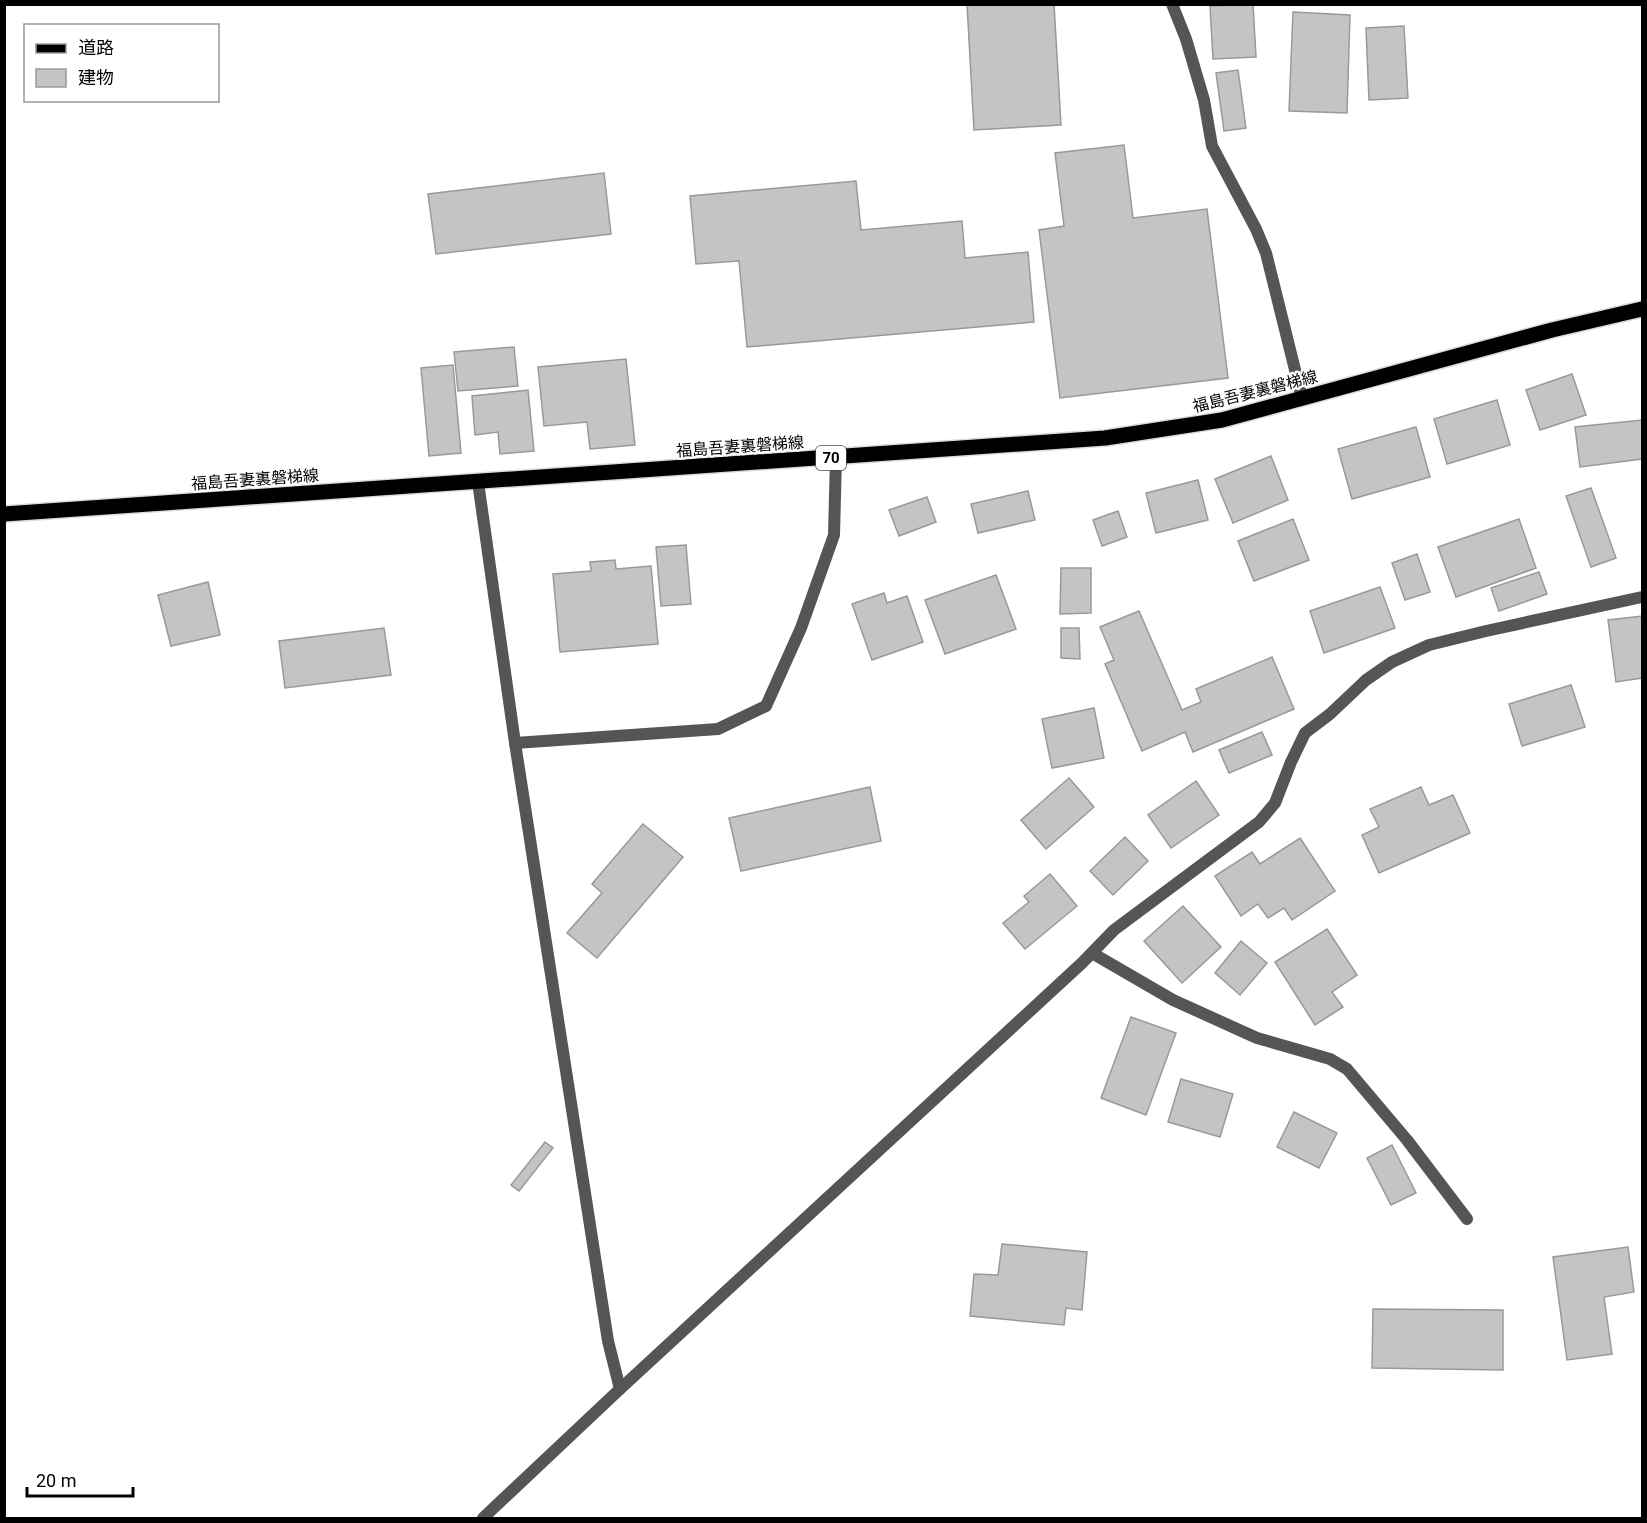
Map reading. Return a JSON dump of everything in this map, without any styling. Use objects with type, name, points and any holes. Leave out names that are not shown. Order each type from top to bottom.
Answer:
[{"type":"main road","name":"福島吾妻裏磐梯線","points":[[4,514],[1105,438],[1222,420],[1552,330],[1642,309]]},
{"type":"street","points":[[1172,4],[1186,39],[1204,100],[1212,146],[1256,229],[1266,253],[1302,398]]},
{"type":"street","points":[[515,743],[718,729],[766,706],[801,628],[834,535],[836,458]]},
{"type":"street","points":[[478,482],[515,743],[608,1341],[620,1389]]},
{"type":"street","points":[[483,1518],[1092,953],[1114,930],[1258,822],[1275,803],[1305,733],[1330,714],[1366,680],[1392,662],[1429,645],[1642,597]]},
{"type":"street","points":[[1092,953],[1173,1000],[1246,1034],[1300,1052],[1330,1059],[1347,1070],[1407,1140],[1467,1219]]},
{"type":"building","points":[[967,4],[1054,4],[1061,125],[974,130]]},
{"type":"building","points":[[1253,4],[1256,57],[1213,59],[1210,6]]},
{"type":"building","points":[[1293,12],[1350,15],[1347,113],[1289,111]]},
{"type":"building","points":[[1404,26],[1408,98],[1369,100],[1366,28]]},
{"type":"building","points":[[1238,70],[1246,128],[1224,131],[1216,73]]},
{"type":"building","points":[[1124,145],[1133,218],[1207,209],[1228,378],[1060,398],[1039,230],[1064,226],[1055,153]]},
{"type":"building","points":[[604,173],[611,234],[436,254],[428,194]]},
{"type":"building","points":[[856,181],[861,230],[962,221],[965,258],[1028,252],[1034,322],[747,347],[739,261],[696,264],[690,196]]},
{"type":"building","points":[[514,347],[518,386],[458,391],[454,352]]},
{"type":"building","points":[[626,359],[635,445],[590,449],[587,422],[544,426],[538,367]]},
{"type":"building","points":[[453,365],[461,453],[429,456],[421,368]]},
{"type":"building","points":[[1572,374],[1586,415],[1540,430],[1526,390]]},
{"type":"building","points":[[528,390],[534,451],[500,454],[498,432],[475,435],[472,396]]},
{"type":"building","points":[[1497,400],[1510,445],[1447,464],[1434,419]]},
{"type":"building","points":[[1642,420],[1642,459],[1580,467],[1575,427]]},
{"type":"building","points":[[1416,427],[1430,477],[1352,499],[1338,449]]},
{"type":"building","points":[[1271,456],[1288,500],[1233,523],[1215,479]]},
{"type":"building","points":[[1198,480],[1208,520],[1156,533],[1146,493]]},
{"type":"building","points":[[1591,488],[1616,558],[1591,567],[1566,496]]},
{"type":"building","points":[[1028,491],[1035,520],[978,533],[971,504]]},
{"type":"building","points":[[927,497],[936,522],[899,536],[889,510]]},
{"type":"building","points":[[1118,511],[1127,537],[1102,546],[1093,520]]},
{"type":"building","points":[[1293,519],[1309,560],[1254,581],[1238,541]]},
{"type":"building","points":[[1519,519],[1536,568],[1456,597],[1438,547]]},
{"type":"building","points":[[686,545],[691,604],[661,606],[656,547]]},
{"type":"building","points":[[1417,554],[1430,592],[1405,600],[1392,563]]},
{"type":"building","points":[[615,560],[616,569],[651,566],[658,644],[560,652],[553,574],[591,571],[590,562]]},
{"type":"building","points":[[1061,568],[1091,568],[1091,613],[1060,614]]},
{"type":"building","points":[[1539,572],[1547,594],[1499,611],[1491,588]]},
{"type":"building","points":[[996,575],[1016,629],[945,654],[925,600]]},
{"type":"building","points":[[208,582],[220,635],[171,646],[158,595]]},
{"type":"building","points":[[1380,587],[1395,628],[1324,653],[1310,611]]},
{"type":"building","points":[[884,593],[887,603],[907,596],[923,642],[872,660],[852,604]]},
{"type":"building","points":[[1139,611],[1182,710],[1201,702],[1196,689],[1272,657],[1294,709],[1193,752],[1185,732],[1142,751],[1105,664],[1114,660],[1100,627]]},
{"type":"building","points":[[1642,616],[1642,678],[1616,682],[1608,620]]},
{"type":"building","points":[[384,628],[391,675],[285,688],[279,641]]},
{"type":"building","points":[[1061,628],[1079,628],[1080,659],[1061,658]]},
{"type":"building","points":[[1571,685],[1585,727],[1522,746],[1509,704]]},
{"type":"building","points":[[1094,708],[1104,758],[1052,768],[1042,719]]},
{"type":"building","points":[[1262,732],[1272,755],[1229,773],[1219,750]]},
{"type":"building","points":[[1069,778],[1094,807],[1046,849],[1021,820]]},
{"type":"building","points":[[1196,781],[1219,815],[1171,848],[1148,815]]},
{"type":"building","points":[[870,787],[881,841],[741,871],[729,818]]},
{"type":"building","points":[[1421,787],[1429,805],[1453,795],[1470,833],[1379,873],[1362,835],[1379,827],[1370,809]]},
{"type":"building","points":[[643,824],[683,857],[597,958],[567,933],[602,893],[592,884]]},
{"type":"building","points":[[1125,837],[1148,861],[1113,895],[1090,871]]},
{"type":"building","points":[[1300,838],[1335,891],[1292,920],[1284,908],[1268,918],[1258,904],[1241,916],[1215,876],[1252,852],[1260,864]]},
{"type":"building","points":[[1050,874],[1077,906],[1025,949],[1003,923],[1029,902],[1024,896]]},
{"type":"building","points":[[1183,906],[1221,947],[1182,983],[1144,941]]},
{"type":"building","points":[[1327,929],[1357,975],[1332,992],[1343,1007],[1315,1025],[1275,962]]},
{"type":"building","points":[[1241,941],[1267,963],[1240,995],[1215,973]]},
{"type":"building","points":[[1131,1017],[1176,1033],[1146,1115],[1101,1098]]},
{"type":"building","points":[[1181,1079],[1233,1094],[1220,1137],[1168,1122]]},
{"type":"building","points":[[1294,1112],[1337,1133],[1319,1168],[1277,1147]]},
{"type":"building","points":[[545,1142],[553,1148],[519,1191],[511,1185]]},
{"type":"building","points":[[1392,1145],[1416,1193],[1391,1205],[1367,1158]]},
{"type":"building","points":[[1002,1244],[1087,1252],[1082,1310],[1066,1308],[1064,1325],[970,1316],[974,1274],[998,1275]]},
{"type":"building","points":[[1628,1247],[1634,1292],[1604,1297],[1612,1354],[1567,1360],[1553,1257]]},
{"type":"building","points":[[1373,1309],[1503,1310],[1503,1370],[1372,1368]]}]
